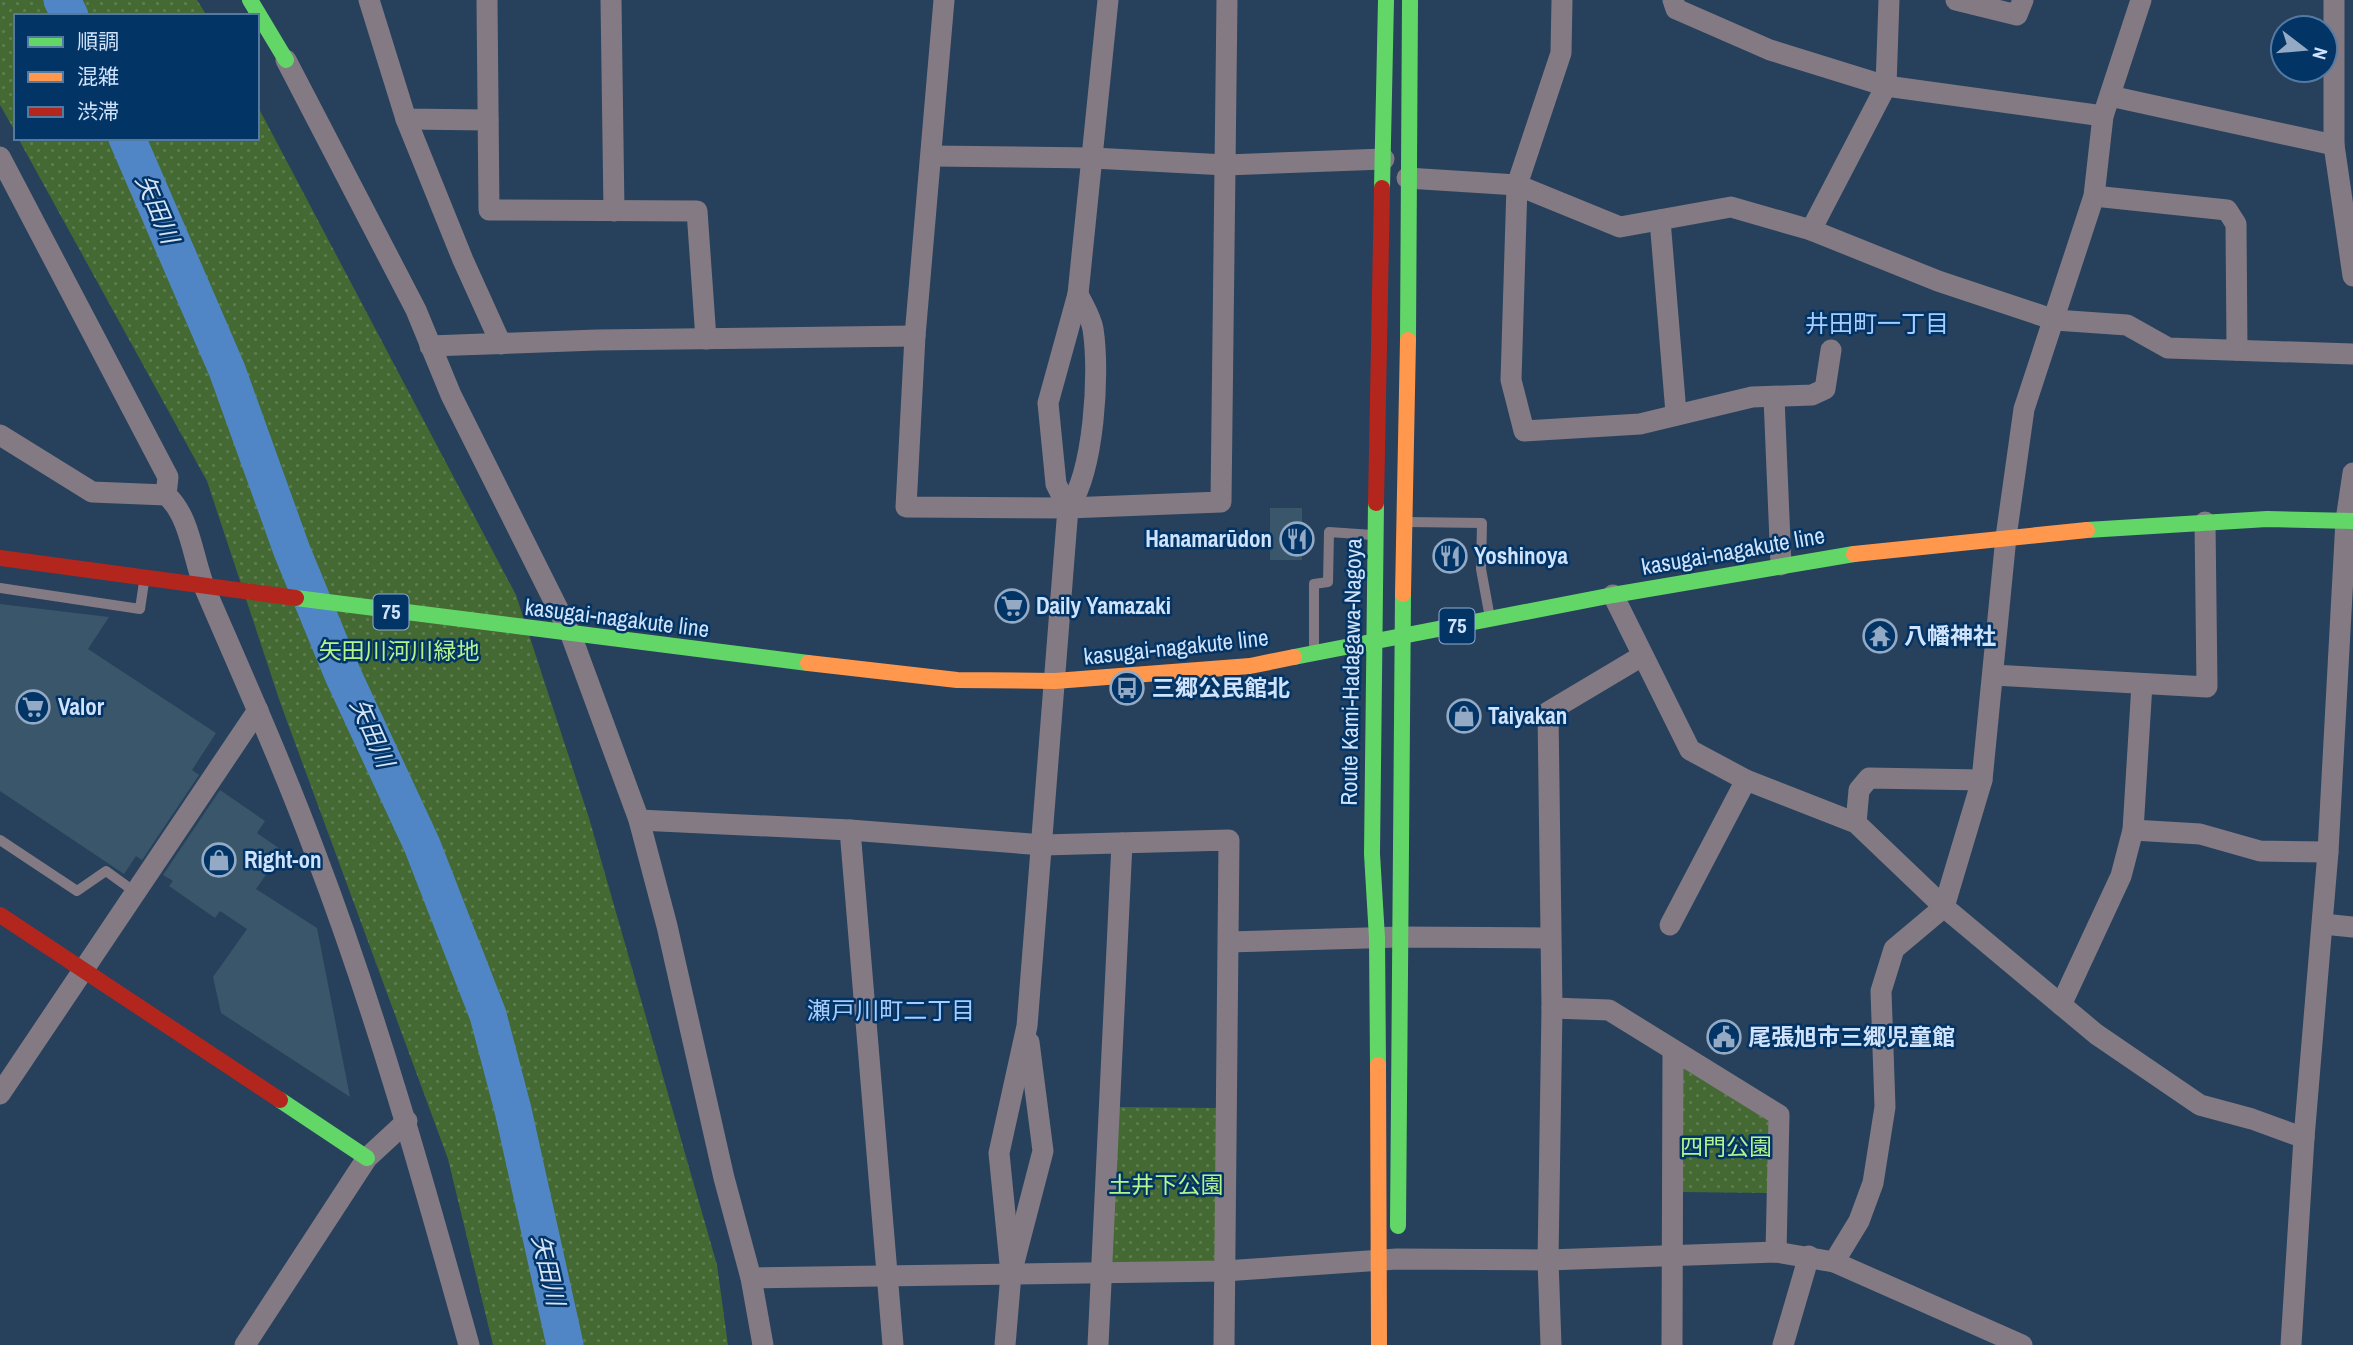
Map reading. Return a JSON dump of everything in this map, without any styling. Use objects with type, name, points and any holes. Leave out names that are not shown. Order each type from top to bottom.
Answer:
[{"type":"main road","name":"Route Kami-Hadagawa-Nagoya","points":[[1386,0],[1373,640],[1372,854],[1391,1263]]},
{"type":"main road","name":"Route Kami-Hadagawa-Nagoya","points":[[1379,1345],[1391,1263],[1400,937],[1402,636],[1408,420],[1407,178],[1410,0]]},
{"type":"main road","points":[[259,15],[286,60]]},
{"type":"main road","name":"kasugai-nagakute line","points":[[0,558],[565,635],[944,679],[1055,681],[1250,666],[1613,595],[1863,552],[2006,537],[2205,522],[2267,519],[2349,521]]},
{"type":"main road","points":[[0,915],[367,1158]]},
{"type":"street","points":[[369,0],[406,119],[463,260],[501,344]]},
{"type":"street","points":[[487,0],[489,210],[697,211],[706,339]]},
{"type":"street","points":[[611,0],[614,211]]},
{"type":"street","points":[[944,0],[915,336],[906,507],[1068,508],[1221,502],[1227,0]]},
{"type":"street","points":[[1011,1274],[999,1153],[1027,1026],[1068,508],[1056,484],[1048,403],[1078,294],[1108,0]]},
{"type":"street","points":[[1562,0],[1561,53],[1517,185],[1511,380],[1524,431],[1640,424],[1676,413],[1752,397],[1812,395],[1825,389],[1831,350]]},
{"type":"street","points":[[1673,0],[1676,9],[1770,50],[1886,86],[2106,106],[2334,145]]},
{"type":"street","points":[[1811,230],[1886,86],[1889,0]]},
{"type":"street","points":[[1956,0],[2017,15],[2023,0]]},
{"type":"street","points":[[1834,1262],[1859,1221],[1873,1183],[1885,1107],[1881,991],[1894,949],[1944,906],[1982,780],[2006,537],[2024,410],[2094,196],[2106,106],[2141,0]]},
{"type":"street","points":[[2334,0],[2334,145],[2352,264]]},
{"type":"street","points":[[286,60],[416,310],[451,395],[565,635],[639,820],[667,926],[724,1178],[751,1278],[763,1345]]},
{"type":"street","points":[[406,119],[488,120]]},
{"type":"street","points":[[932,156],[1093,158],[1226,165],[1384,159]]},
{"type":"street","points":[[0,157],[168,477],[166,495]]},
{"type":"street","points":[[1407,178],[1517,185],[1620,227],[1731,207],[1811,230],[1938,281],[2055,320],[2127,326],[2168,348],[2353,354]]},
{"type":"street","points":[[2094,196],[2227,210],[2236,223],[2237,350]]},
{"type":"street","points":[[1660,220],[1676,413]]},
{"type":"street","points":[[1068,508],[1078,494],[1095,409],[1093,327],[1078,294]]},
{"type":"street","points":[[430,346],[915,336]]},
{"type":"street","points":[[1774,398],[1781,565]]},
{"type":"street","points":[[0,435],[92,492],[166,495],[177,505],[213,588],[258,710],[317,856],[407,1122],[469,1345]]},
{"type":"street","points":[[2291,1345],[2353,473]]},
{"type":"street","points":[[1993,675],[2207,687],[2205,522]]},
{"type":"street","points":[[1613,595],[1690,750],[1746,780],[1856,823],[1944,906],[2061,1005],[2125,1056],[2200,1105],[2252,1119],[2304,1138]]},
{"type":"street","points":[[1551,1345],[1548,1260],[1552,1007],[1548,712],[1642,656]]},
{"type":"street","points":[[2061,1005],[2121,876],[2133,830],[2142,684]]},
{"type":"street","points":[[0,1094],[258,710]]},
{"type":"street","points":[[1856,823],[1859,790],[1869,778],[1982,780]]},
{"type":"street","points":[[1670,925],[1746,780]]},
{"type":"street","points":[[639,820],[850,830],[1043,845],[1229,840],[1224,1345]]},
{"type":"street","points":[[850,830],[893,1345]]},
{"type":"street","points":[[2133,830],[2200,834],[2260,851],[2328,852]]},
{"type":"street","points":[[1098,1345],[1122,843]]},
{"type":"street","points":[[2323,924],[2353,927]]},
{"type":"street","points":[[1229,942],[1400,937],[1549,938]]},
{"type":"street","points":[[1552,1007],[1609,1010],[1779,1115],[1776,1252]]},
{"type":"street","points":[[1005,1345],[1011,1274],[1043,1151],[1027,1026]]},
{"type":"street","points":[[1672,1345],[1673,1050]]},
{"type":"street","points":[[245,1345],[367,1158],[407,1122]]},
{"type":"street","points":[[751,1278],[1224,1271],[1391,1263],[1671,1258],[1776,1252],[1834,1262],[2022,1345]]},
{"type":"street","points":[[1783,1345],[1809,1256]]},
{"type":"lane","points":[[1405,522],[1482,523],[1481,569],[1491,620]]},
{"type":"lane","points":[[1314,653],[1314,584],[1328,582],[1329,532],[1375,536]]},
{"type":"lane","points":[[0,588],[140,608],[144,579]]},
{"type":"lane","points":[[0,840],[77,891],[106,871],[135,892]]},
{"type":"green space","points":[[0,0],[197,0],[206,14],[14,14],[14,130],[0,105]]},
{"type":"green space","name":"矢田川河川緑地","points":[[259,109],[516,595],[589,818],[717,1265],[728,1345],[493,1345],[448,1159],[280,702],[207,481],[19,140],[259,140]]},
{"type":"green space","name":"四門公園","points":[[1681,1063],[1773,1119],[1769,1193],[1681,1192]]},
{"type":"green space","name":"土井下公園","points":[[1116,1107],[1221,1108],[1216,1262],[1110,1263]]},
{"type":"building","points":[[1270,508],[1302,508],[1302,560],[1270,560]]},
{"type":"building","name":"Yoshinoya","points":[[1434,546],[1465,546],[1466,566],[1434,566]]},
{"type":"building","points":[[0,604],[109,617],[88,649],[216,733],[192,770],[199,775],[142,860],[136,856],[124,874],[0,791]]},
{"type":"building","points":[[220,790],[265,821],[257,833],[283,851],[256,889],[317,928],[350,1097],[221,1013],[213,977],[247,929],[220,911],[215,918],[169,886],[173,881],[163,875]]},
{"type":"waterway","name":"矢田川","points":[[62,0],[69,14]]},
{"type":"waterway","name":"矢田川","points":[[128,140],[227,370],[292,551],[343,675],[422,845],[488,1015],[513,1110],[565,1345]]},
{"type":"traffic: fast","points":[[250,0],[258,14]]},
{"type":"traffic: fast","points":[[1382,188],[1386,0]]},
{"type":"traffic: fast","points":[[1408,340],[1410,0]]},
{"type":"traffic: fast","points":[[259,15],[286,60]]},
{"type":"traffic: fast","points":[[1376,503],[1372,854],[1377,938],[1378,1065]]},
{"type":"traffic: fast","points":[[2087,530],[2267,519],[2353,521]]},
{"type":"traffic: fast","points":[[1294,657],[1613,595],[1854,554]]},
{"type":"traffic: fast","points":[[1398,1226],[1403,594]]},
{"type":"traffic: fast","points":[[296,598],[808,663]]},
{"type":"traffic: fast","points":[[280,1100],[367,1158]]},
{"type":"traffic: slow","points":[[1403,594],[1408,340]]},
{"type":"traffic: slow","points":[[1854,554],[2087,530]]},
{"type":"traffic: slow","points":[[808,663],[957,680],[1055,681],[1250,666],[1294,657]]},
{"type":"traffic: slow","points":[[1378,1065],[1379,1345]]},
{"type":"traffic: jam","points":[[1376,503],[1382,188]]},
{"type":"traffic: jam","points":[[0,558],[296,598]]},
{"type":"traffic: jam","points":[[0,915],[280,1100]]},
{"type":"place","name":"Hanamarūdon","points":[[1297,539]]},
{"type":"place","name":"Yoshinoya","points":[[1450,556]]},
{"type":"place","name":"Daily Yamazaki","points":[[1012,606]]},
{"type":"place","name":"八幡神社","points":[[1880,636]]},
{"type":"place","name":"三郷公民館北","points":[[1127,688]]},
{"type":"place","name":"Valor","points":[[33,707]]},
{"type":"place","name":"Taiyakan","points":[[1464,716]]},
{"type":"place","name":"Right-on","points":[[219,860]]},
{"type":"place","name":"尾張旭市三郷児童館","points":[[1724,1037]]},
{"type":"district","name":"井田町一丁目","points":[[1877,324]]},
{"type":"district","name":"瀬戸川町二丁目","points":[[891,1011]]}]
